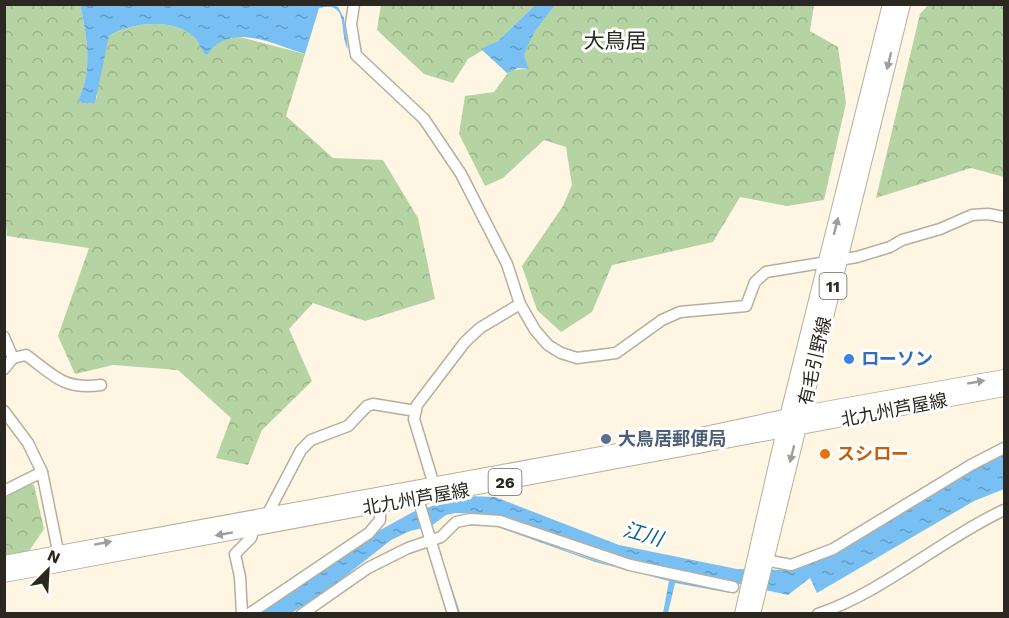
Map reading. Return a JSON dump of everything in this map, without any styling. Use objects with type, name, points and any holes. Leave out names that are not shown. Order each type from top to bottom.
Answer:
[{"type":"main road","name":"有毛引野線","points":[[742,614],[760,565],[803,413],[890,4]]},
{"type":"main road","name":"有毛引野線","points":[[753,614],[786,424],[834,261],[903,4]]},
{"type":"main road","name":"北九州芦屋線","points":[[4,575],[59,558],[267,515],[380,501],[420,505],[786,424],[803,413],[1005,377]]},
{"type":"main road","name":"北九州芦屋線","points":[[4,563],[59,558],[254,529],[380,501],[434,485],[786,424],[799,428],[1005,389]]},
{"type":"street","points":[[354,4],[351,31],[356,55],[424,119],[461,174],[507,264],[520,304],[535,330],[548,345],[561,353],[577,358],[616,353],[662,321],[680,312],[746,306],[755,282],[766,272],[857,257],[940,229],[972,215],[988,214],[1005,217]]},
{"type":"street","points":[[434,485],[414,419],[417,405],[465,342],[480,328],[520,304]]},
{"type":"street","points":[[4,337],[13,358]]},
{"type":"street","points":[[4,369],[13,358],[26,355],[62,382],[75,387],[101,385]]},
{"type":"street","points":[[267,515],[301,450],[311,440],[348,426],[367,406],[373,404],[416,411]]},
{"type":"street","points":[[4,411],[28,443],[42,472],[59,558]]},
{"type":"street","points":[[760,565],[791,565],[833,549],[971,465],[1005,448]]},
{"type":"street","points":[[4,491],[42,472]]},
{"type":"street","points":[[249,614],[369,533],[380,520],[380,501]]},
{"type":"street","points":[[420,505],[453,614]]},
{"type":"street","points":[[822,613],[859,596],[939,546],[1005,510]]},
{"type":"street","points":[[302,614],[368,568],[428,535],[441,537],[460,520],[500,521],[630,565],[733,587]]},
{"type":"street","points":[[242,614],[240,577],[235,554],[251,538],[254,529]]},
{"type":"green space","points":[[4,5],[80,5],[85,28],[87,65],[83,89],[78,100],[97,98],[97,85],[109,36],[129,27],[153,24],[177,27],[196,39],[203,52],[221,39],[236,36],[305,54],[286,116],[333,158],[383,160],[418,218],[435,299],[365,321],[313,303],[289,329],[312,381],[262,430],[248,465],[216,458],[231,418],[178,370],[113,365],[75,374],[58,336],[89,248],[7,236],[4,201]]},
{"type":"green space","points":[[381,5],[535,5],[498,41],[468,59],[453,83],[424,74],[377,30]]},
{"type":"green space","points":[[555,5],[814,5],[810,31],[838,47],[846,103],[824,200],[787,206],[740,197],[713,242],[612,265],[592,312],[561,332],[537,310],[522,266],[563,206],[572,185],[566,147],[544,140],[503,178],[485,186],[459,134],[465,96],[494,92],[510,70],[527,69],[524,58],[528,41]]},
{"type":"green space","points":[[928,5],[1004,5],[1004,177],[971,168],[876,198],[920,14]]},
{"type":"green space","points":[[30,484],[34,485],[44,529],[29,551],[5,556],[5,498]]},
{"type":"water","points":[[295,4],[307,6],[328,4],[338,7],[344,18],[348,49],[340,14],[336,9],[329,7],[319,8],[305,54],[266,41],[239,37],[227,39],[216,45],[207,55],[196,39],[177,27],[153,24],[129,27],[109,36],[95,103],[83,103],[78,100],[83,89],[87,65],[85,28],[80,5]]},
{"type":"water","points":[[535,5],[555,5],[537,28],[527,47],[524,56],[529,69],[518,68],[507,73],[481,49],[498,41]]},
{"type":"water","points":[[1004,452],[1004,489],[974,501],[817,593],[810,578],[788,595],[730,582],[674,579],[731,591],[730,593],[675,583],[668,613],[663,613],[669,581],[637,573],[671,579],[490,514],[455,513],[446,515],[431,526],[410,531],[391,540],[329,589],[293,612],[257,614],[382,529],[413,512],[466,496],[495,497],[619,545],[737,569],[785,570],[826,558],[979,464]]},
{"type":"water","points":[[487,523],[502,526],[573,553],[632,571],[595,562],[492,525],[459,526]]},
{"type":"waterway","points":[[449,584],[459,614]]},
{"type":"place","name":"ローソン","points":[[849,359]]},
{"type":"place","name":"大鳥居郵便局","points":[[606,439]]},
{"type":"place","name":"スシロー","points":[[825,454]]},
{"type":"district","name":"大鳥居","points":[[615,41]]},
{"type":"water label","name":"江川","points":[[643,534]]}]
